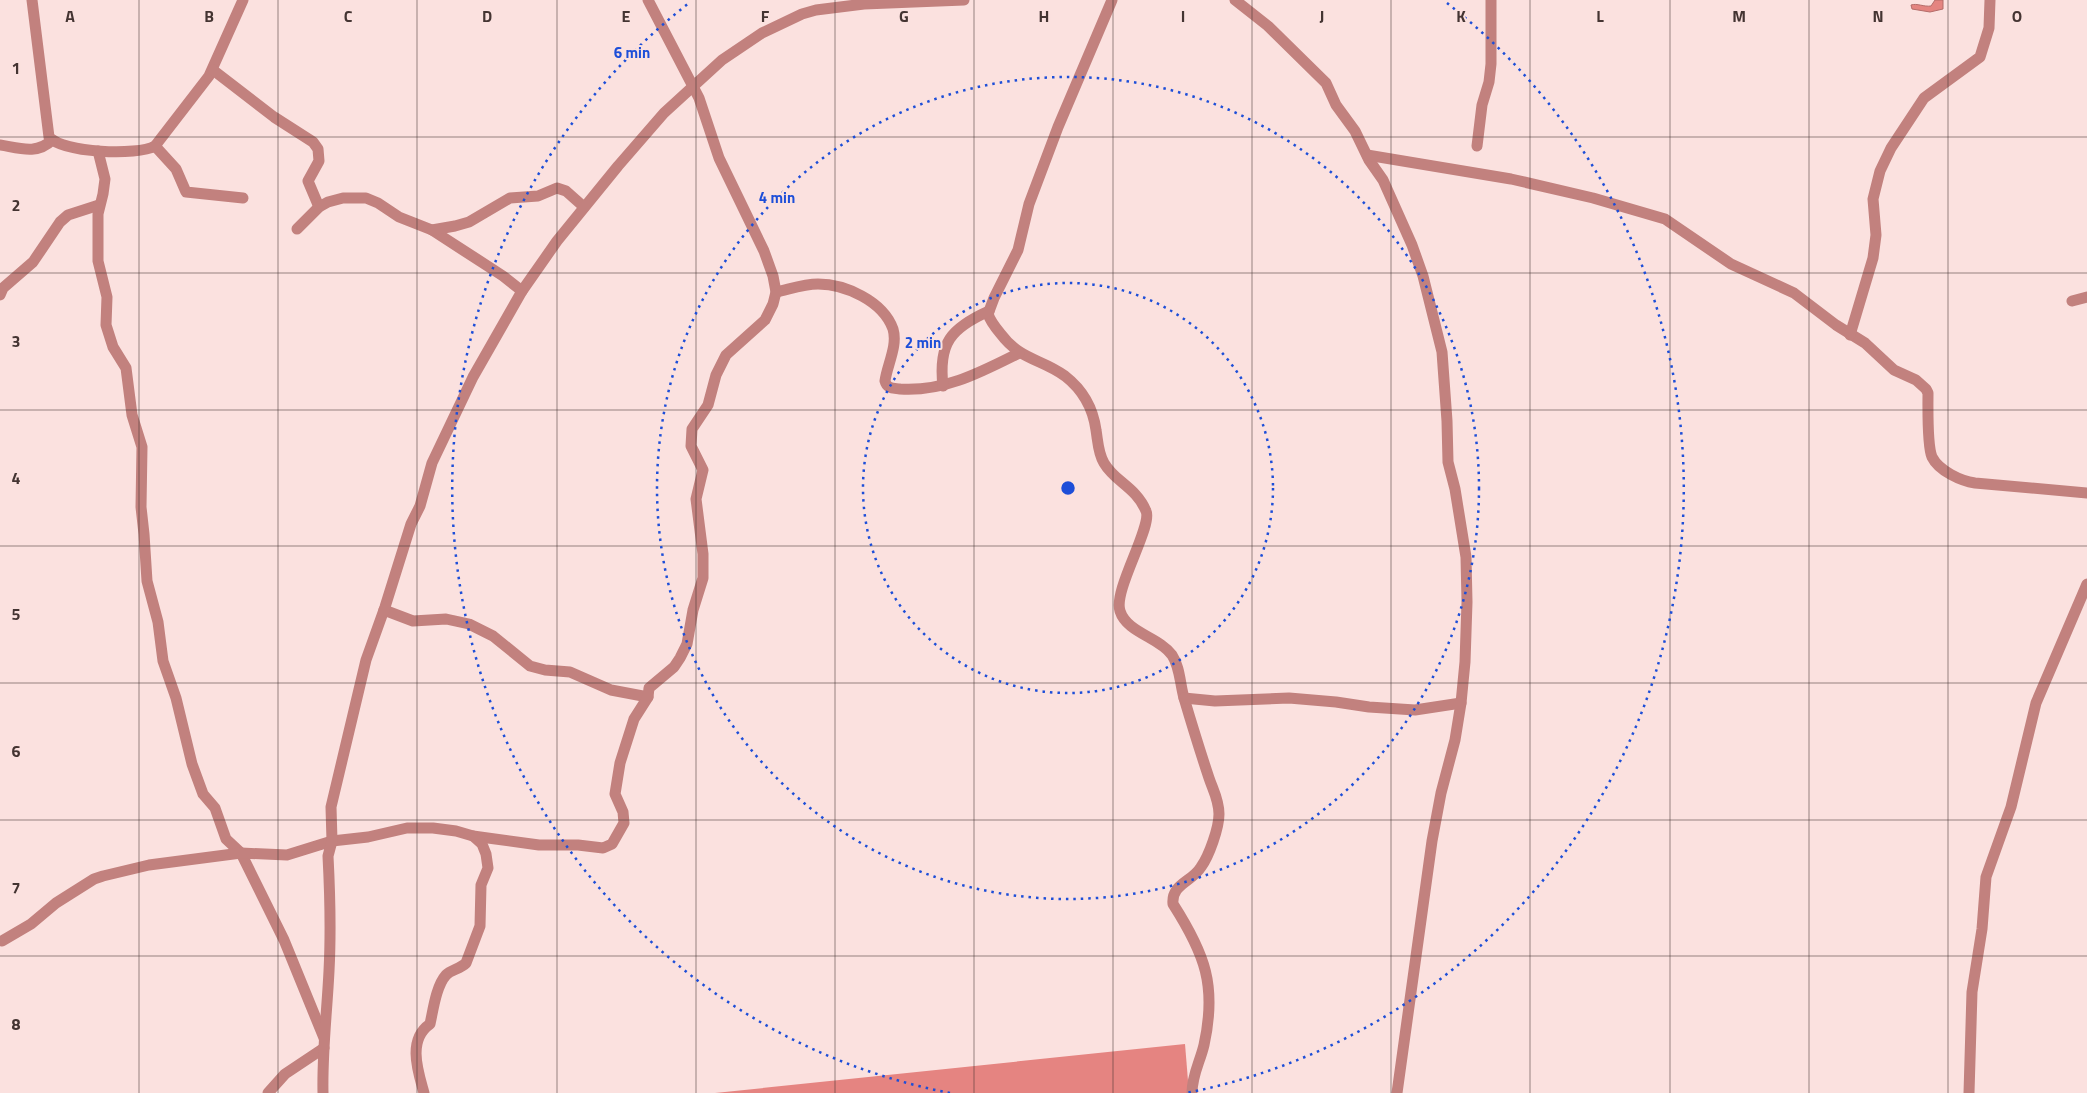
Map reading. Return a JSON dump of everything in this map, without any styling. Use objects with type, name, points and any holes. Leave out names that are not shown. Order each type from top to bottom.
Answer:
[{"type":"street","points":[[32,0],[48,132],[52,140],[76,148],[98,151],[141,152],[155,146],[200,90],[213,70],[244,0]]},
{"type":"street","points":[[2,941],[30,924],[56,903],[94,880],[149,865],[241,853],[287,854],[332,841],[368,837],[407,828],[456,831],[473,836],[539,846],[578,845],[603,848],[612,844],[624,824],[623,812],[615,794],[620,763],[634,719],[648,697],[649,688],[674,666],[687,644],[693,610],[703,578],[703,554],[696,499],[703,470],[692,446],[692,430],[708,405],[712,385],[726,355],[765,320],[773,304],[776,292],[773,276],[759,238],[719,158],[705,111],[648,0]]},
{"type":"street","points":[[323,1093],[322,1064],[329,970],[328,856],[332,841],[330,813],[346,738],[366,660],[411,524],[420,506],[437,449],[473,377],[522,291],[557,241],[639,141],[693,86],[722,60],[742,46],[781,23],[802,14],[861,5],[964,0]]},
{"type":"street","points":[[1112,0],[1058,127],[1029,204],[1018,250],[989,310],[988,316],[997,330],[1019,353],[1063,375],[1082,394],[1093,415],[1100,454],[1105,464],[1132,489],[1147,512],[1148,522],[1135,550],[1122,593],[1120,611],[1132,626],[1161,644],[1171,653],[1175,661],[1184,698],[1216,793],[1219,812],[1219,821],[1201,869],[1178,887],[1173,896],[1174,904],[1198,946],[1207,977],[1209,996],[1210,1015],[1204,1048],[1193,1075],[1192,1093]]},
{"type":"street","points":[[1235,0],[1268,26],[1326,83],[1336,105],[1355,131],[1366,156],[1383,180],[1412,245],[1423,276],[1442,352],[1446,396],[1448,462],[1457,498],[1466,557],[1467,602],[1461,703],[1432,841],[1397,1093]]},
{"type":"street","points":[[1476,146],[1482,104],[1489,82],[1491,64],[1491,0]]},
{"type":"street","points":[[1850,335],[1873,258],[1876,235],[1873,199],[1880,171],[1891,148],[1924,98],[1980,57],[1989,28],[1990,0]]},
{"type":"street","points":[[213,70],[274,117],[313,142],[318,149],[319,161],[308,181],[319,207]]},
{"type":"street","points":[[0,145],[36,150],[47,145],[52,140]]},
{"type":"street","points":[[155,146],[176,169],[186,192],[243,198]]},
{"type":"street","points":[[98,151],[105,179],[104,194],[100,205],[98,261],[107,297],[106,325],[113,347],[126,368],[132,415],[142,447],[141,507],[146,581],[154,606],[163,661],[176,698],[192,764],[200,785],[218,815],[226,839],[241,853],[290,952],[324,1044]]},
{"type":"street","points":[[1366,156],[1511,179],[1601,200],[1665,220],[1731,264],[1794,293],[1850,335],[1865,343],[1894,370],[1916,380],[1928,393],[1932,455],[1938,465],[1959,479],[1975,483],[2087,493]]},
{"type":"street","points":[[432,230],[469,222],[510,198],[544,195],[557,188],[566,191],[584,207]]},
{"type":"street","points":[[297,229],[319,207],[335,200],[366,198],[378,203],[399,217],[432,230],[503,276],[522,291]]},
{"type":"street","points":[[0,295],[3,288],[33,262],[60,222],[68,215],[100,205]]},
{"type":"street","points":[[776,292],[817,284],[837,286],[864,298],[876,306],[885,315],[893,329],[894,340],[885,376],[886,385],[890,388],[908,389],[943,386],[963,380],[1019,353]]},
{"type":"street","points":[[2072,301],[2087,297]]},
{"type":"street","points":[[943,386],[942,364],[950,338],[959,327],[989,310]]},
{"type":"street","points":[[1969,1093],[1972,992],[1982,929],[1986,877],[2011,807],[2036,703],[2087,584]]},
{"type":"street","points":[[384,610],[413,621],[446,619],[469,624],[493,636],[530,666],[545,670],[570,672],[611,690],[648,697]]},
{"type":"street","points":[[1184,698],[1215,701],[1289,698],[1415,710],[1461,703]]},
{"type":"street","points":[[424,1093],[415,1059],[420,1036],[430,1024],[435,999],[446,975],[462,968],[466,963],[480,926],[481,886],[488,868],[482,844],[473,836]]},
{"type":"street","points":[[268,1093],[285,1074],[324,1044]]},
{"type":"shaded area","points":[[1935,0],[1943,0],[1943,9],[1930,12],[1912,9],[1911,5],[1931,6]]},
{"type":"shaded area","points":[[1185,1044],[1189,1093],[715,1093]]}]
